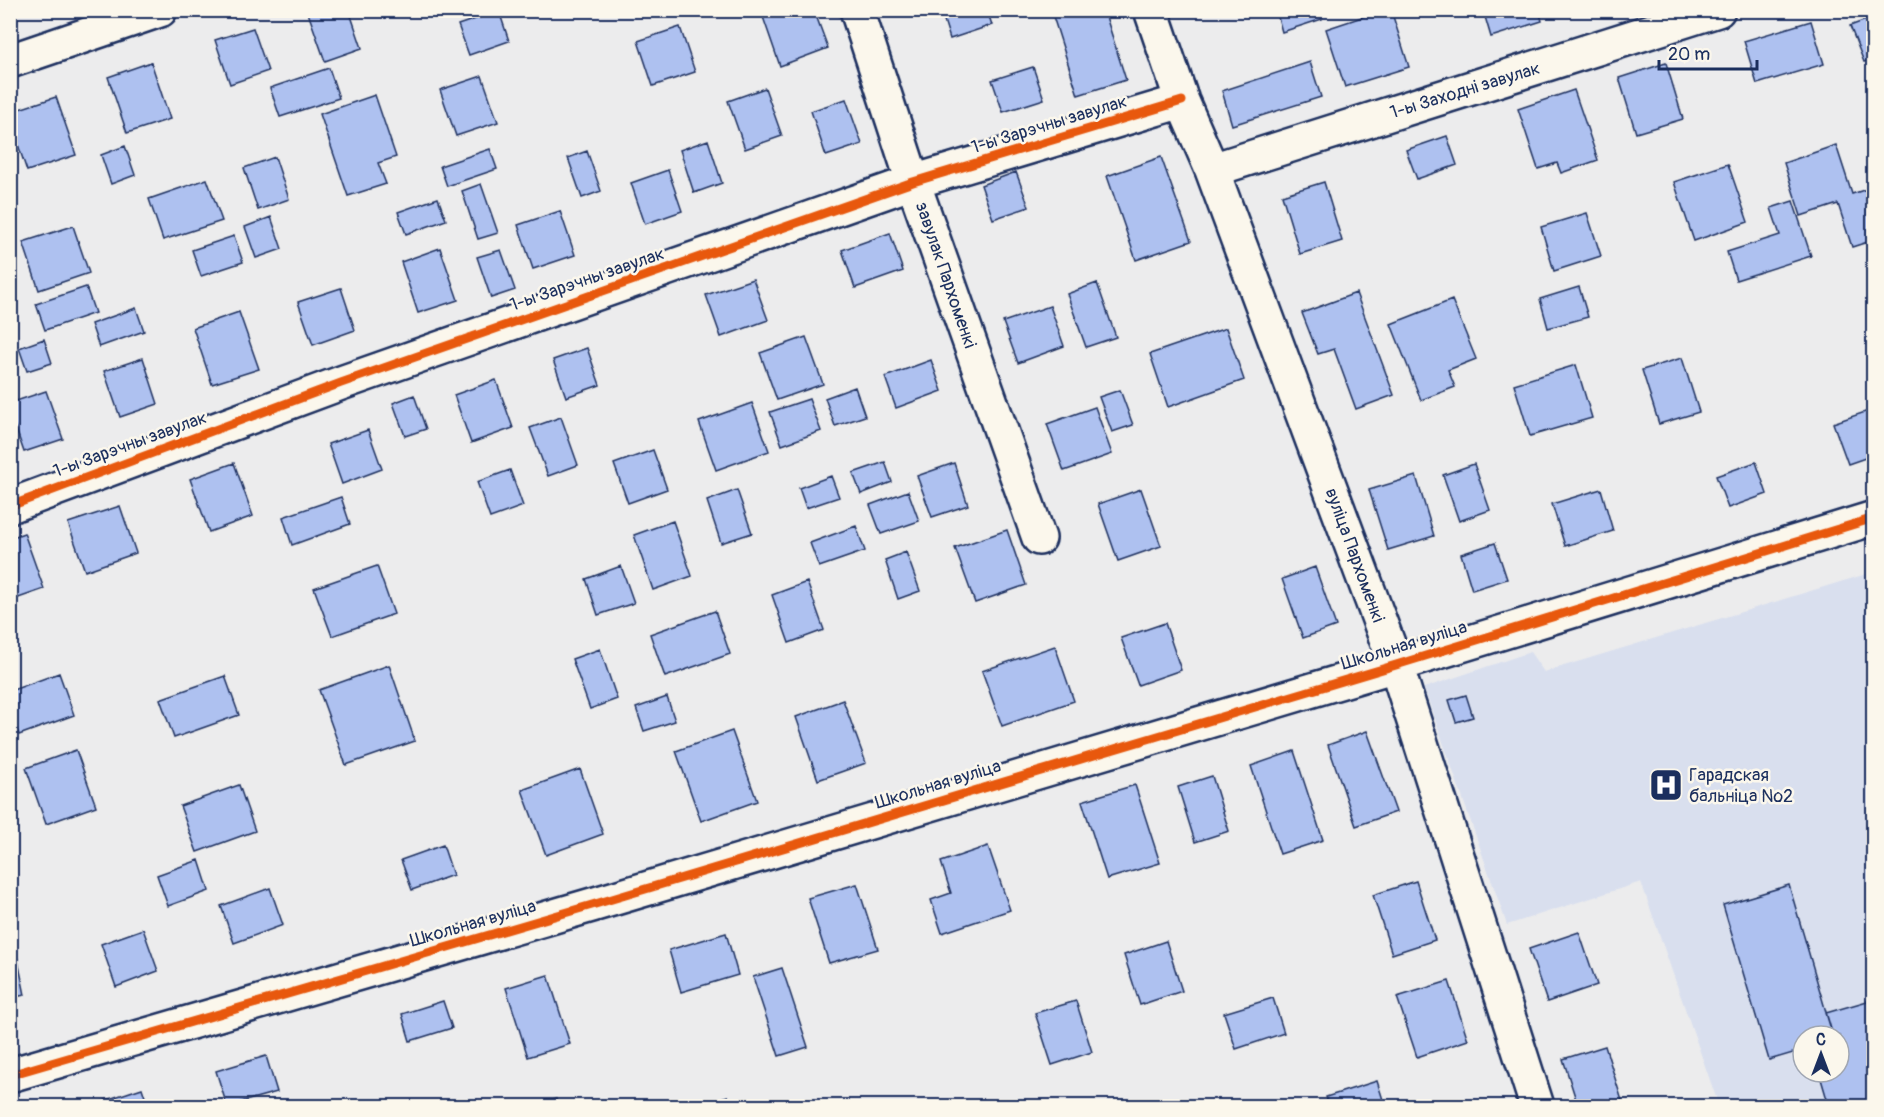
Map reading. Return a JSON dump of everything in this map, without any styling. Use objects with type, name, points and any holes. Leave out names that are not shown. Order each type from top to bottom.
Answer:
[{"type":"street","points":[[10,61],[160,10]]},
{"type":"street","name":"завулак Пархоменкі","points":[[857,10],[914,182],[1039,537]]},
{"type":"street","name":"вуліца Пархоменкі","points":[[1151,10],[1182,101],[1212,170],[1396,665],[1537,1107]]},
{"type":"street","name":"1-ы Заходні завулак","points":[[1212,170],[1718,10]]},
{"type":"street","name":"1-ы Зарэчны завулак","points":[[10,506],[341,383],[914,182],[1182,101]]},
{"type":"street","name":"Школьная вуліца","points":[[10,1075],[580,909],[1396,665],[1874,518]]},
{"type":"shaded area","name":"Гарадская бальніца №2","points":[[1873,572],[1873,1106],[1719,1106],[1641,882],[1507,925],[1424,688],[1530,652],[1544,672]]},
{"type":"building","points":[[307,10],[349,10],[362,48],[325,61]]},
{"type":"building","points":[[772,10],[814,10],[828,48],[780,66],[762,14]]},
{"type":"building","points":[[962,10],[987,10],[992,25],[950,39],[943,17]]},
{"type":"building","points":[[1051,10],[1104,10],[1126,80],[1078,95]]},
{"type":"building","points":[[1276,10],[1319,10],[1322,19],[1282,32]]},
{"type":"building","points":[[1383,10],[1391,10],[1409,67],[1345,87],[1326,29]]},
{"type":"building","points":[[1483,10],[1539,10],[1542,21],[1491,37]]},
{"type":"building","points":[[499,11],[509,41],[469,55],[458,25]]},
{"type":"building","points":[[1874,17],[1874,59],[1864,62],[1850,26]]},
{"type":"building","points":[[1811,21],[1824,64],[1757,84],[1744,41]]},
{"type":"building","points":[[680,27],[695,72],[653,86],[638,41]]},
{"type":"building","points":[[253,28],[268,71],[230,84],[215,40]]},
{"type":"building","points":[[151,62],[170,119],[127,133],[108,77]]},
{"type":"building","points":[[1310,62],[1321,97],[1232,125],[1222,91]]},
{"type":"building","points":[[1666,63],[1683,119],[1636,133],[1619,78]]},
{"type":"building","points":[[1033,67],[1044,99],[1003,112],[992,80]]},
{"type":"building","points":[[329,68],[339,98],[280,117],[270,88]]},
{"type":"building","points":[[482,76],[498,122],[456,136],[440,90]]},
{"type":"building","points":[[765,88],[782,136],[745,149],[728,101]]},
{"type":"building","points":[[1574,90],[1598,160],[1561,173],[1557,163],[1538,169],[1518,109]]},
{"type":"building","points":[[375,95],[396,157],[378,163],[386,184],[348,196],[320,114]]},
{"type":"building","points":[[56,97],[76,155],[27,171],[10,121],[10,112]]},
{"type":"building","points":[[846,99],[862,144],[826,156],[811,111]]},
{"type":"building","points":[[1447,136],[1457,165],[1417,179],[1406,150]]},
{"type":"building","points":[[708,140],[722,183],[694,193],[680,150]]},
{"type":"building","points":[[1836,145],[1852,194],[1873,187],[1874,189],[1874,240],[1852,247],[1838,204],[1801,216],[1784,163]]},
{"type":"building","points":[[125,146],[135,175],[111,184],[101,155]]},
{"type":"building","points":[[490,149],[497,169],[447,186],[440,166]]},
{"type":"building","points":[[587,151],[601,191],[582,198],[568,158]]},
{"type":"building","points":[[275,157],[289,199],[258,210],[244,168]]},
{"type":"building","points":[[1161,157],[1191,241],[1136,260],[1107,176]]},
{"type":"building","points":[[1728,164],[1748,222],[1694,241],[1674,182]]},
{"type":"building","points":[[668,170],[682,211],[645,224],[631,183]]},
{"type":"building","points":[[1016,172],[1029,207],[993,219],[981,185]]},
{"type":"building","points":[[207,179],[222,221],[163,240],[149,199]]},
{"type":"building","points":[[1324,182],[1342,241],[1300,254],[1282,195]]},
{"type":"building","points":[[481,184],[498,233],[478,239],[462,191]]},
{"type":"building","points":[[438,198],[446,220],[406,234],[398,212]]},
{"type":"building","points":[[1793,201],[1811,256],[1736,280],[1727,252],[1780,235],[1771,208]]},
{"type":"building","points":[[560,211],[575,255],[533,269],[518,225]]},
{"type":"building","points":[[1587,213],[1601,256],[1554,271],[1541,227]]},
{"type":"building","points":[[271,217],[282,249],[256,258],[245,227]]},
{"type":"building","points":[[73,226],[89,273],[39,290],[23,242]]},
{"type":"building","points":[[890,233],[903,271],[855,288],[842,250]]},
{"type":"building","points":[[234,236],[243,262],[201,276],[192,250]]},
{"type":"building","points":[[440,248],[458,300],[418,313],[401,262]]},
{"type":"building","points":[[501,250],[515,290],[491,298],[477,257]]},
{"type":"building","points":[[753,279],[768,320],[721,337],[706,295]]},
{"type":"building","points":[[1097,283],[1116,337],[1086,347],[1067,294]]},
{"type":"building","points":[[86,287],[95,313],[45,330],[36,304]]},
{"type":"building","points":[[1579,287],[1588,317],[1548,328],[1540,299]]},
{"type":"building","points":[[341,288],[355,330],[313,345],[298,302]]},
{"type":"building","points":[[1356,293],[1394,395],[1356,409],[1334,349],[1318,354],[1302,313]]},
{"type":"building","points":[[1452,300],[1476,359],[1448,370],[1455,387],[1421,400],[1391,324]]},
{"type":"building","points":[[1050,306],[1064,346],[1018,363],[1003,322]]},
{"type":"building","points":[[136,308],[144,331],[99,347],[91,324]]},
{"type":"building","points":[[239,312],[259,369],[212,384],[193,328]]},
{"type":"building","points":[[1226,328],[1244,380],[1168,407],[1150,354]]},
{"type":"building","points":[[806,337],[823,384],[777,400],[760,353]]},
{"type":"building","points":[[44,339],[52,363],[27,371],[19,348]]},
{"type":"building","points":[[587,348],[600,385],[566,397],[553,360]]},
{"type":"building","points":[[143,358],[158,404],[120,417],[104,371]]},
{"type":"building","points":[[1682,358],[1699,412],[1659,424],[1642,370]]},
{"type":"building","points":[[931,360],[942,391],[896,408],[885,377]]},
{"type":"building","points":[[1576,365],[1592,418],[1530,436],[1514,384]]},
{"type":"building","points":[[496,380],[513,428],[471,443],[454,395]]},
{"type":"building","points":[[855,387],[865,416],[835,426],[825,398]]},
{"type":"building","points":[[1120,390],[1133,425],[1112,432],[1099,397]]},
{"type":"building","points":[[46,391],[63,439],[24,452],[10,412],[10,403]]},
{"type":"building","points":[[414,395],[426,429],[405,436],[393,403]]},
{"type":"building","points":[[809,399],[821,431],[782,445],[770,412]]},
{"type":"building","points":[[752,403],[769,451],[716,470],[699,422]]},
{"type":"building","points":[[1095,407],[1112,454],[1064,471],[1047,424]]},
{"type":"building","points":[[1874,409],[1874,455],[1848,464],[1833,423]]},
{"type":"building","points":[[561,417],[578,465],[548,476],[530,428]]},
{"type":"building","points":[[368,430],[382,469],[342,484],[328,444]]},
{"type":"building","points":[[653,450],[667,489],[628,503],[614,464]]},
{"type":"building","points":[[885,462],[892,482],[861,494],[853,473]]},
{"type":"building","points":[[1756,462],[1767,494],[1728,508],[1716,476]]},
{"type":"building","points":[[234,463],[253,516],[209,532],[190,479]]},
{"type":"building","points":[[954,463],[968,505],[932,517],[917,476]]},
{"type":"building","points":[[1474,464],[1490,510],[1459,521],[1443,475]]},
{"type":"building","points":[[510,470],[523,506],[490,518],[477,482]]},
{"type":"building","points":[[831,476],[839,497],[806,508],[799,488]]},
{"type":"building","points":[[1416,476],[1434,536],[1388,550],[1369,490]]},
{"type":"building","points":[[1141,489],[1161,546],[1118,561],[1098,504]]},
{"type":"building","points":[[1601,489],[1613,531],[1565,546],[1552,504]]},
{"type":"building","points":[[737,490],[752,533],[721,543],[707,501]]},
{"type":"building","points":[[908,491],[919,521],[881,534],[870,505]]},
{"type":"building","points":[[341,497],[350,524],[292,545],[283,517]]},
{"type":"building","points":[[120,506],[136,553],[85,571],[68,523]]},
{"type":"building","points":[[673,521],[692,576],[653,590],[634,535]]},
{"type":"building","points":[[856,526],[865,551],[819,567],[810,543]]},
{"type":"building","points":[[1007,530],[1026,585],[975,603],[955,548]]},
{"type":"building","points":[[24,533],[44,589],[10,601],[10,538]]},
{"type":"building","points":[[1495,543],[1507,579],[1472,590],[1461,554]]},
{"type":"building","points":[[906,552],[920,591],[898,599],[885,560]]},
{"type":"building","points":[[377,566],[394,614],[332,636],[314,588]]},
{"type":"building","points":[[621,566],[634,603],[598,615],[586,579]]},
{"type":"building","points":[[1315,567],[1336,626],[1303,638],[1282,579]]},
{"type":"building","points":[[807,582],[824,630],[789,643],[772,595]]},
{"type":"building","points":[[715,611],[730,654],[665,677],[650,634]]},
{"type":"building","points":[[1165,623],[1181,670],[1138,685],[1121,638]]},
{"type":"building","points":[[1055,646],[1074,701],[1002,726],[982,671]]},
{"type":"building","points":[[600,649],[617,699],[590,709],[572,659]]},
{"type":"building","points":[[389,665],[415,741],[346,765],[319,690]]},
{"type":"building","points":[[59,673],[74,715],[19,735],[10,711],[10,691]]},
{"type":"building","points":[[225,676],[239,715],[174,738],[160,699]]},
{"type":"building","points":[[1466,695],[1473,717],[1456,722],[1449,700]]},
{"type":"building","points":[[667,697],[675,721],[644,731],[636,708]]},
{"type":"building","points":[[843,700],[866,763],[818,780],[796,717]]},
{"type":"building","points":[[732,731],[757,801],[701,821],[676,751]]},
{"type":"building","points":[[1367,731],[1396,812],[1356,826],[1328,745]]},
{"type":"building","points":[[76,750],[96,806],[46,824],[26,768]]},
{"type":"building","points":[[1294,751],[1323,840],[1280,854],[1251,766]]},
{"type":"building","points":[[580,769],[603,834],[546,855],[522,790]]},
{"type":"building","points":[[1212,776],[1229,831],[1195,842],[1178,787]]},
{"type":"building","points":[[239,785],[255,831],[197,852],[180,806]]},
{"type":"building","points":[[1135,785],[1160,863],[1107,879],[1082,801]]},
{"type":"building","points":[[443,845],[453,875],[412,890],[401,860]]},
{"type":"building","points":[[988,846],[1010,910],[942,933],[931,900],[951,893],[941,862]]},
{"type":"building","points":[[199,860],[209,891],[168,906],[157,875]]},
{"type":"building","points":[[1416,881],[1435,940],[1392,954],[1373,895]]},
{"type":"building","points":[[857,884],[878,949],[829,963],[808,898]]},
{"type":"building","points":[[1789,885],[1830,1024],[1791,1024],[1791,1054],[1769,1060],[1723,905]]},
{"type":"building","points":[[270,888],[283,925],[234,943],[221,906]]},
{"type":"building","points":[[143,929],[158,971],[116,987],[101,944]]},
{"type":"building","points":[[1579,932],[1597,985],[1547,1002],[1529,949]]},
{"type":"building","points":[[726,933],[738,975],[681,992],[669,950]]},
{"type":"building","points":[[14,941],[25,995],[10,998],[10,942]]},
{"type":"building","points":[[1166,941],[1182,991],[1140,1005],[1124,955]]},
{"type":"building","points":[[782,968],[808,1047],[779,1056],[753,977]]},
{"type":"building","points":[[548,975],[570,1044],[528,1057],[506,988]]},
{"type":"building","points":[[1449,981],[1468,1040],[1417,1057],[1397,997]]},
{"type":"building","points":[[1273,998],[1284,1033],[1236,1049],[1224,1013]]},
{"type":"building","points":[[1874,999],[1874,1106],[1829,1106],[1823,1084],[1851,1084],[1851,1024],[1829,1024],[1826,1013]]},
{"type":"building","points":[[443,1001],[452,1028],[410,1041],[402,1014]]},
{"type":"building","points":[[1076,1001],[1092,1052],[1052,1065],[1035,1013]]},
{"type":"building","points":[[1605,1046],[1623,1104],[1578,1106],[1563,1059]]},
{"type":"building","points":[[266,1056],[277,1092],[227,1106],[216,1071]]},
{"type":"building","points":[[1377,1081],[1385,1106],[1329,1106],[1326,1097]]},
{"type":"building","points":[[142,1088],[148,1106],[98,1106],[97,1103]]},
{"type":"building","points":[[728,1096],[732,1106],[695,1106]]},
{"type":"building","points":[[556,1099],[559,1106],[533,1106]]},
{"type":"cycle path","points":[[10,506],[341,383],[913,182],[1182,101]]},
{"type":"cycle path","points":[[10,1075],[592,905],[1396,665],[1874,518]]},
{"type":"place","name":"Гарадская бальніца №2","points":[[1666,785]]}]
